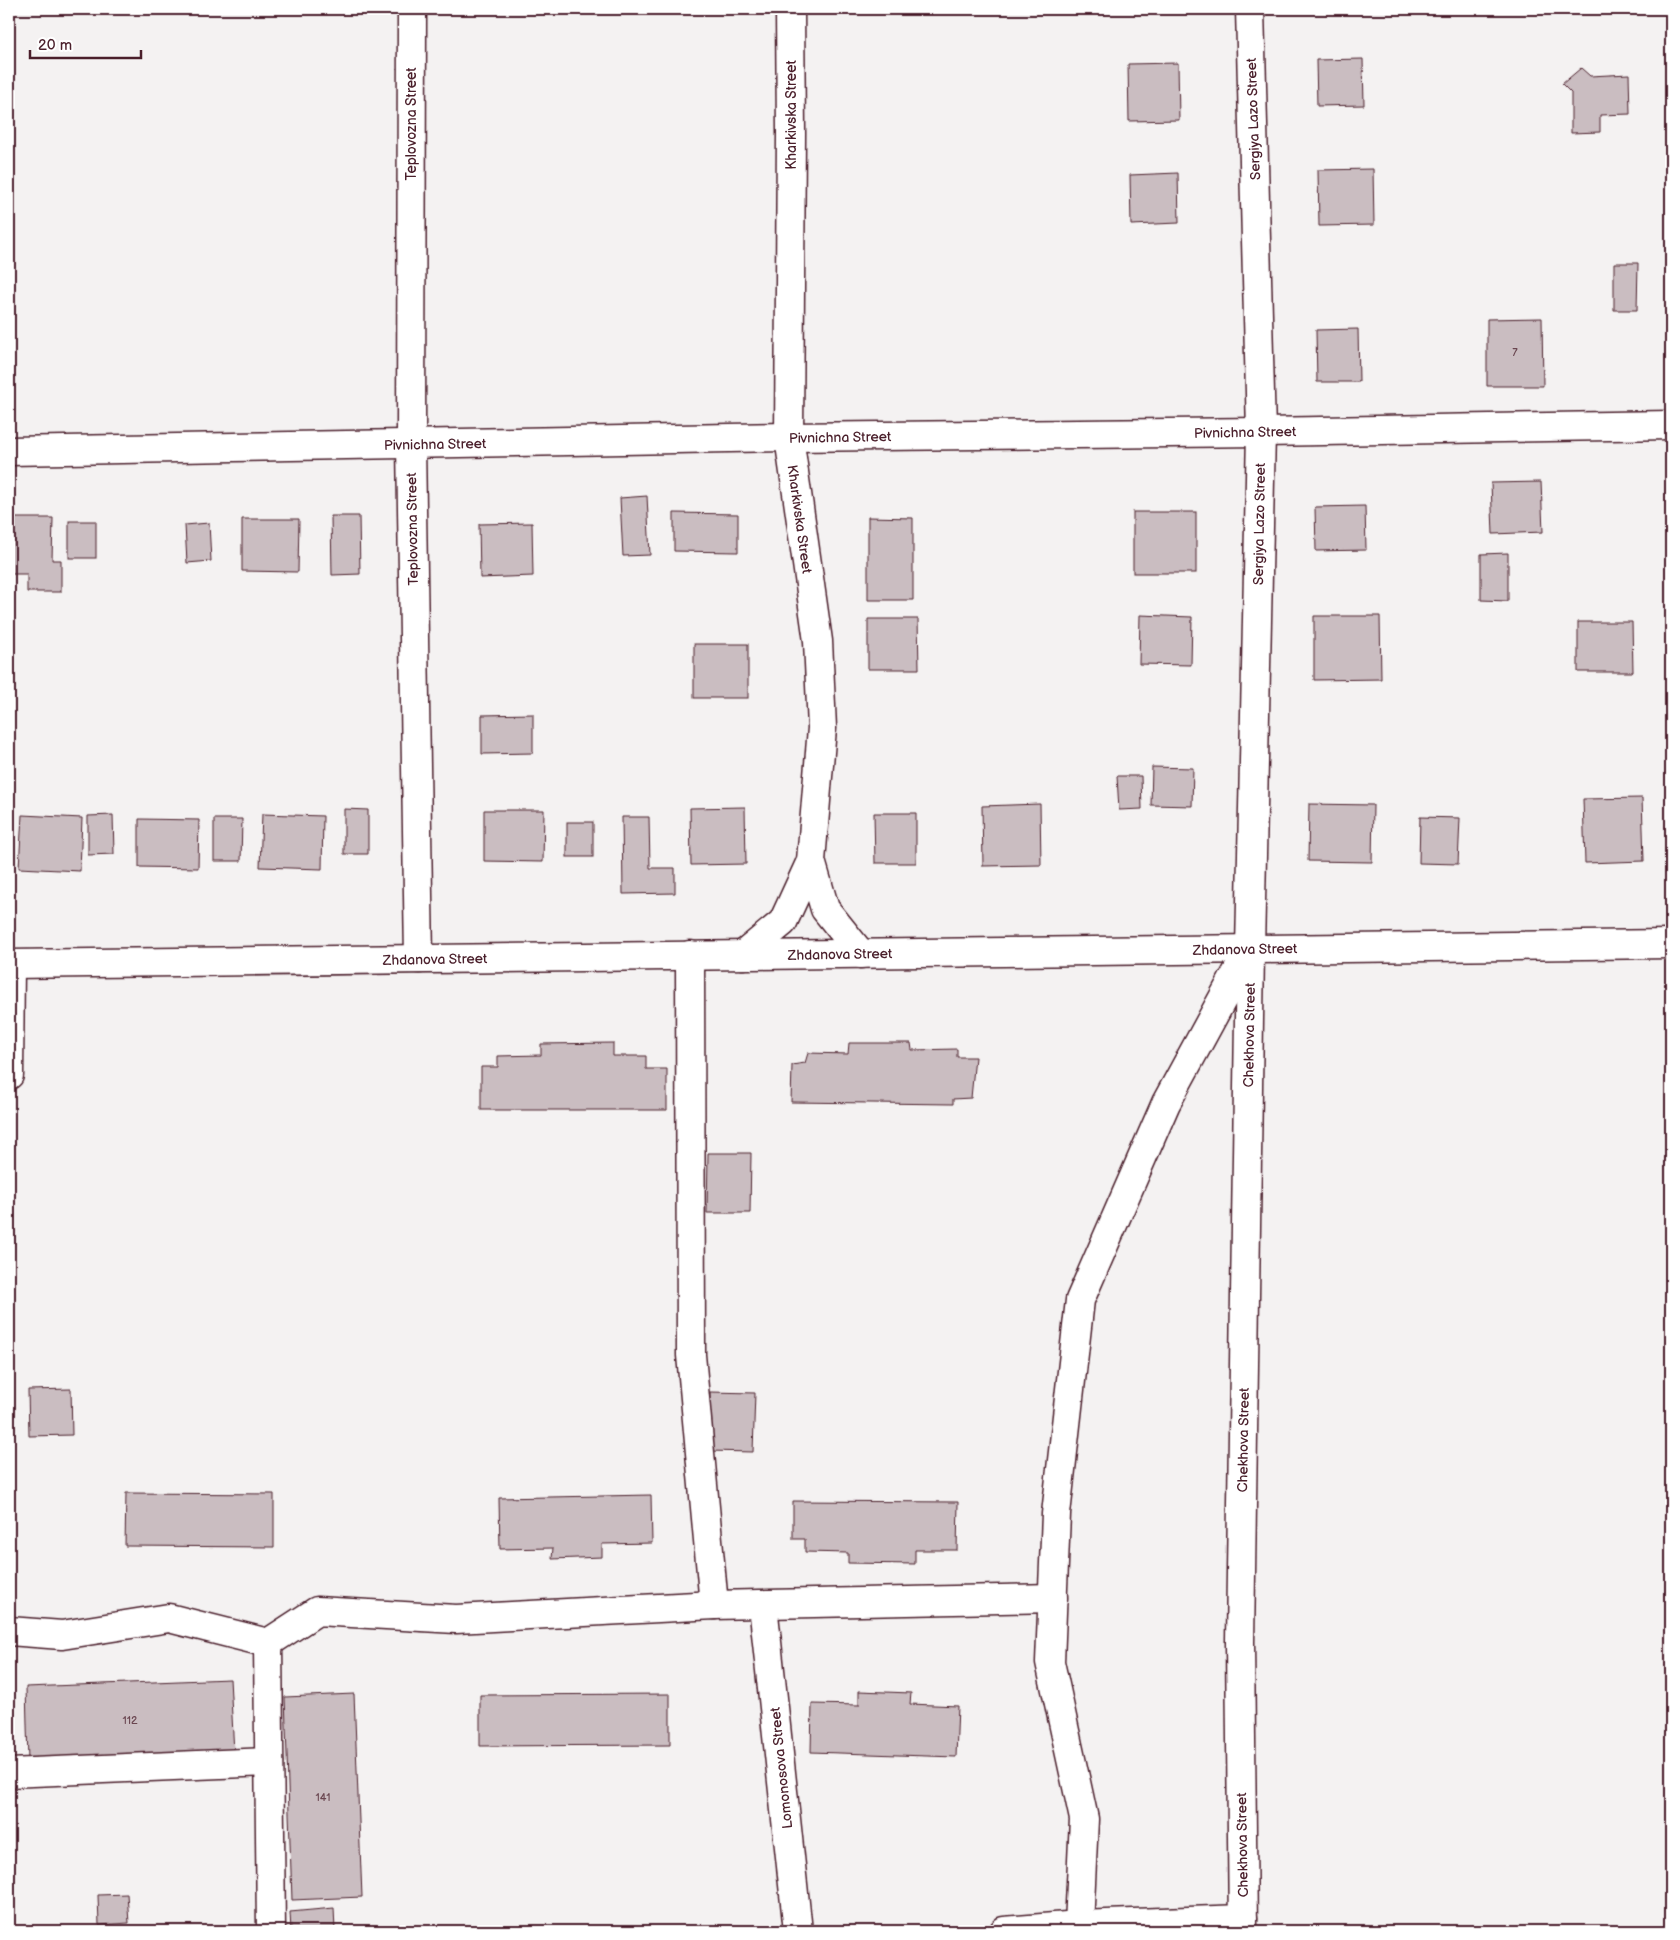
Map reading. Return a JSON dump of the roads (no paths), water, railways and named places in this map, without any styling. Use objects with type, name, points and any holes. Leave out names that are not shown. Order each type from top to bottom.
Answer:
[{"type":"street","name":"Teplovozna Street","points":[[412,9],[411,444],[419,959]]},
{"type":"street","name":"Kharkivska Street","points":[[790,9],[792,134],[788,437],[818,641],[822,728],[811,861],[825,909],[861,954]]},
{"type":"street","name":"Sergiya Lazo Street","points":[[1250,9],[1260,432],[1250,949]]},
{"type":"street","name":"Pivnichna Street","points":[[9,451],[788,437],[1671,425]]},
{"type":"street","points":[[743,955],[783,922],[811,861]]},
{"type":"street","name":"Zhdanova Street","points":[[9,964],[1671,944]]},
{"type":"street","points":[[1079,1925],[1084,1819],[1050,1662],[1056,1514],[1080,1300],[1166,1103],[1250,949]]},
{"type":"street","name":"Chekhova Street","points":[[1243,1925],[1240,1642],[1250,949]]},
{"type":"street","points":[[690,955],[691,1355],[714,1606]]},
{"type":"street","points":[[9,964],[9,1075]]},
{"type":"street","points":[[9,1631],[62,1635],[169,1618],[268,1643],[317,1611],[456,1618],[763,1604],[1052,1598]]},
{"type":"street","name":"Lomonosova Street","points":[[763,1604],[798,1931]]},
{"type":"street","points":[[268,1643],[271,1931]]},
{"type":"street","points":[[9,1773],[269,1762]]},
{"type":"street","points":[[1004,1931],[1079,1925],[1243,1925]]}]
